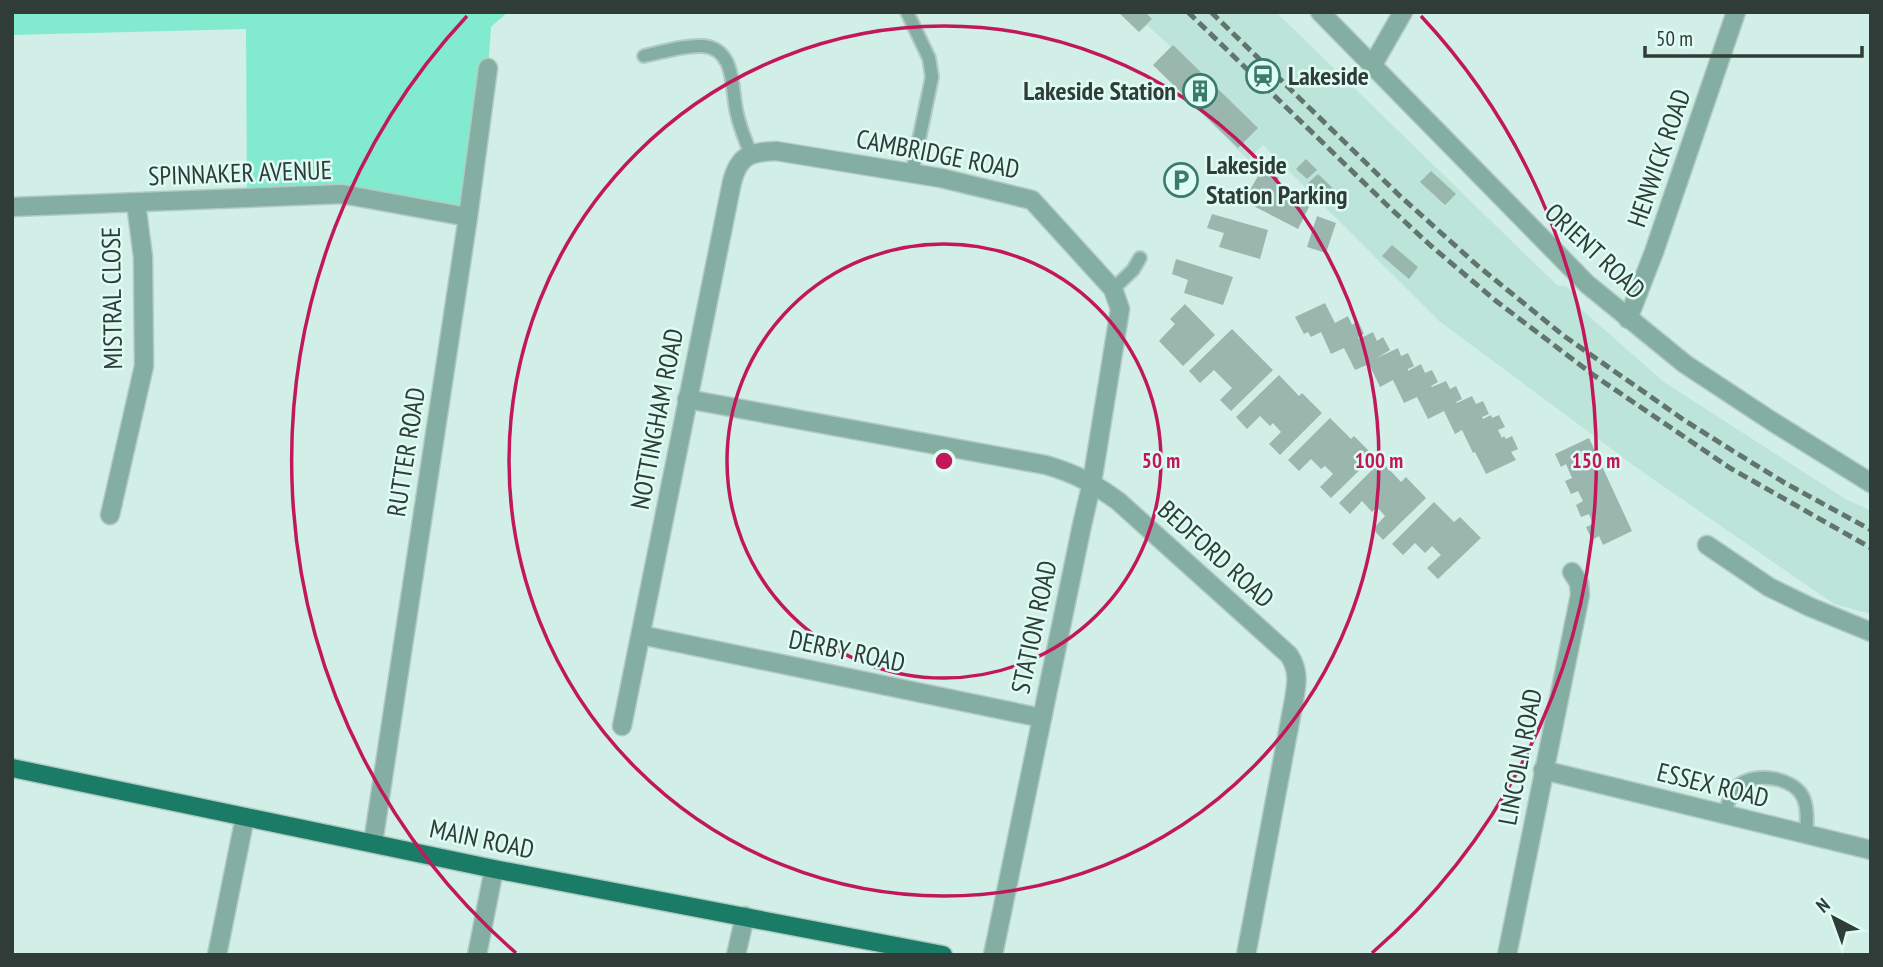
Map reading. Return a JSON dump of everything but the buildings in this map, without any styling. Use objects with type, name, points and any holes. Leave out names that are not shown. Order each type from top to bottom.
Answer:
[{"type":"main road","name":"MAIN ROAD","points":[[12,768],[494,869],[943,955]]},
{"type":"street","name":"ORIENT ROAD","points":[[1320,12],[1587,284],[1628,319],[1696,371],[1871,482]]},
{"type":"street","points":[[1372,66],[1403,12]]},
{"type":"street","name":"HENWICK ROAD","points":[[1628,319],[1654,253],[1736,12]]},
{"type":"street","name":"RUTTER ROAD","points":[[373,843],[488,68]]},
{"type":"street","name":"CAMBRIDGE ROAD","points":[[751,155],[776,151],[941,178],[1032,200],[1113,289],[1120,309]]},
{"type":"street","name":"NOTTINGHAM ROAD","points":[[622,726],[735,169],[751,155]]},
{"type":"street","name":"SPINNAKER AVENUE","points":[[12,208],[341,194],[468,217]]},
{"type":"street","name":"MISTRAL CLOSE","points":[[110,515],[144,366],[143,257],[136,203]]},
{"type":"street","name":"STATION ROAD","points":[[993,955],[1092,482],[1120,309]]},
{"type":"street","name":"BEDFORD ROAD","points":[[687,399],[1046,465],[1092,482],[1118,501],[1289,655],[1297,675],[1294,700],[1246,955]]},
{"type":"street","points":[[1707,545],[1769,587],[1871,632]]},
{"type":"street","name":"LINCOLN ROAD","points":[[1507,955],[1580,595],[1579,583],[1572,572]]},
{"type":"street","name":"DERBY ROAD","points":[[640,635],[1042,718]]},
{"type":"street","name":"ESSEX ROAD","points":[[1543,770],[1871,850]]},
{"type":"street","points":[[217,955],[244,817]]},
{"type":"street","points":[[477,955],[494,869]]},
{"type":"street","points":[[736,955],[745,916]]},
{"type":"lane","points":[[907,12],[929,58],[932,77],[912,173]]},
{"type":"lane","points":[[644,56],[703,46],[719,52],[730,69],[736,109],[751,155]]},
{"type":"lane","points":[[1113,289],[1133,270],[1140,258]]},
{"type":"lane","points":[[1725,815],[1731,795],[1740,784],[1755,778],[1771,779],[1795,786],[1804,798],[1806,835]]},
{"type":"shaded area","points":[[1120,12],[1276,12],[1558,286],[1566,286],[1574,294],[1582,310],[1664,382],[1844,498],[1871,511],[1871,614],[1834,604],[1644,473],[1439,321],[1263,145],[1248,160],[1153,65],[1171,47],[1147,25],[1139,32]]},
{"type":"green space","points":[[12,12],[508,12],[491,27],[468,217],[342,194],[247,198],[246,29],[12,35]]},
{"type":"railway","points":[[1188,12],[1388,206],[1496,301],[1592,374],[1730,468],[1871,548]]},
{"type":"railway","points":[[1211,12],[1401,197],[1478,266],[1564,336],[1733,451],[1871,530]]},
{"type":"place","name":"Lakeside","points":[[1263,76]]},
{"type":"place","name":"Lakeside Station","points":[[1200,91]]},
{"type":"place","name":"Lakeside Station Parking","points":[[1181,180]]}]
